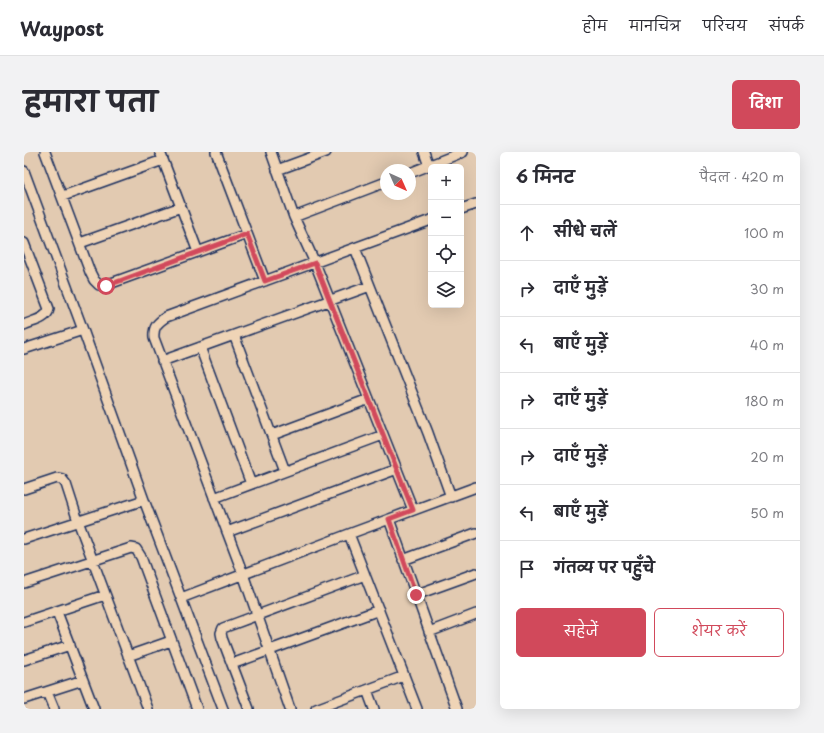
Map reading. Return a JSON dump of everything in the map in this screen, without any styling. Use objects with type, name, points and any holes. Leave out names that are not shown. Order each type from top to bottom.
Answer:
[{"type":"street","points":[[45,152],[94,280],[99,285],[106,286],[247,234]]},
{"type":"street","points":[[216,152],[265,281]]},
{"type":"street","points":[[271,152],[294,216],[315,263],[413,510]]},
{"type":"street","points":[[277,170],[326,152]]},
{"type":"street","points":[[424,152],[428,164]]},
{"type":"street","points":[[434,164],[463,152]]},
{"type":"street","points":[[63,196],[162,156],[198,252]]},
{"type":"street","points":[[416,171],[428,166]]},
{"type":"street","points":[[24,172],[28,193],[83,330],[144,500],[223,709]]},
{"type":"street","points":[[294,216],[380,184]]},
{"type":"street","points":[[464,208],[476,204]]},
{"type":"street","points":[[80,243],[181,207]]},
{"type":"street","points":[[290,709],[228,532],[162,361],[154,338],[153,330],[156,324],[166,317],[428,221]]},
{"type":"street","points":[[24,243],[49,309],[48,313],[44,317],[24,325]]},
{"type":"street","points":[[356,248],[451,496]]},
{"type":"street","points":[[162,361],[370,286]]},
{"type":"street","points":[[24,349],[83,330]]},
{"type":"street","points":[[234,335],[285,471]]},
{"type":"street","points":[[200,347],[251,484]]},
{"type":"street","points":[[272,435],[369,399]]},
{"type":"street","points":[[214,498],[383,435]]},
{"type":"street","points":[[228,532],[397,470]]},
{"type":"street","points":[[24,489],[57,478],[62,479],[66,484],[92,560],[148,709]]},
{"type":"street","points":[[181,598],[476,487]]},
{"type":"street","points":[[24,538],[144,500]]},
{"type":"street","points":[[389,519],[457,709]]},
{"type":"street","points":[[403,560],[476,533]]},
{"type":"street","points":[[349,534],[417,709]]},
{"type":"street","points":[[24,583],[131,548],[136,549],[141,557],[197,709]]},
{"type":"street","points":[[416,595],[476,573]]},
{"type":"street","points":[[249,709],[221,633],[223,628],[365,575]]},
{"type":"street","points":[[24,622],[105,595]]},
{"type":"street","points":[[232,664],[379,610]]},
{"type":"street","points":[[57,612],[94,709]]},
{"type":"street","points":[[429,632],[476,614]]},
{"type":"street","points":[[128,656],[171,641]]},
{"type":"street","points":[[24,660],[70,645]]},
{"type":"street","points":[[316,709],[404,676]]},
{"type":"street","points":[[24,699],[83,680]]},
{"type":"street","points":[[367,690],[374,709]]},
{"type":"street","points":[[47,692],[54,709]]},
{"type":"route","points":[[106,286],[247,234],[265,281],[315,263],[413,510],[389,519],[416,595]]}]
